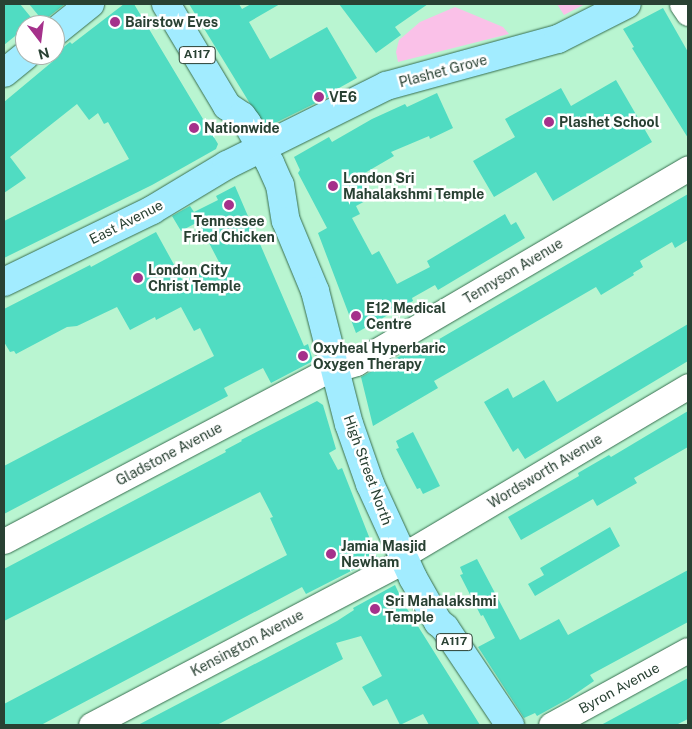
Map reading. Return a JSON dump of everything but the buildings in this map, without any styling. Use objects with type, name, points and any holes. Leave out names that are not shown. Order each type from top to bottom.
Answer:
[{"type":"main road","points":[[65,24],[90,4]]},
{"type":"main road","name":"High Street North","points":[[166,4],[228,106],[242,116],[254,153],[280,185],[286,221],[315,291],[350,424],[370,484],[403,559],[438,622],[445,628],[510,725]]},
{"type":"main road","name":"Plashet Grove","points":[[254,153],[386,86],[558,39],[626,4]]},
{"type":"main road","points":[[4,73],[15,64]]},
{"type":"main road","name":"East Avenue","points":[[4,282],[152,210],[254,153]]},
{"type":"street","points":[[682,4],[688,13]]},
{"type":"street","name":"Tennyson Avenue","points":[[335,370],[356,363],[688,168]]},
{"type":"street","name":"Gladstone Avenue","points":[[4,540],[325,372],[335,370]]},
{"type":"street","name":"Wordsworth Avenue","points":[[403,559],[688,386]]},
{"type":"street","name":"Kensington Avenue","points":[[91,725],[403,559]]},
{"type":"street","name":"Byron Avenue","points":[[551,725],[688,650]]},
{"type":"shaded area","points":[[557,4],[585,4],[564,15]]},
{"type":"shaded area","points":[[455,7],[503,27],[509,34],[398,62],[396,52],[399,40],[420,22]]},
{"type":"place","name":"Bairstow Eves","points":[[115,22]]},
{"type":"place","name":"VE6","points":[[319,97]]},
{"type":"place","name":"Plashet School","points":[[549,122]]},
{"type":"place","name":"Nationwide","points":[[194,128]]},
{"type":"place","name":"London Sri Mahalakshmi Temple","points":[[333,186]]},
{"type":"place","name":"Tennessee Fried Chicken","points":[[229,205]]},
{"type":"place","name":"London City Christ Temple","points":[[138,278]]},
{"type":"place","name":"E12 Medical Centre","points":[[356,316]]},
{"type":"place","name":"Oxyheal Hyperbaric Oxygen Therapy","points":[[303,356]]},
{"type":"place","name":"Jamia Masjid Newham","points":[[331,554]]},
{"type":"place","name":"Sri Mahalakshmi Temple","points":[[375,609]]}]
